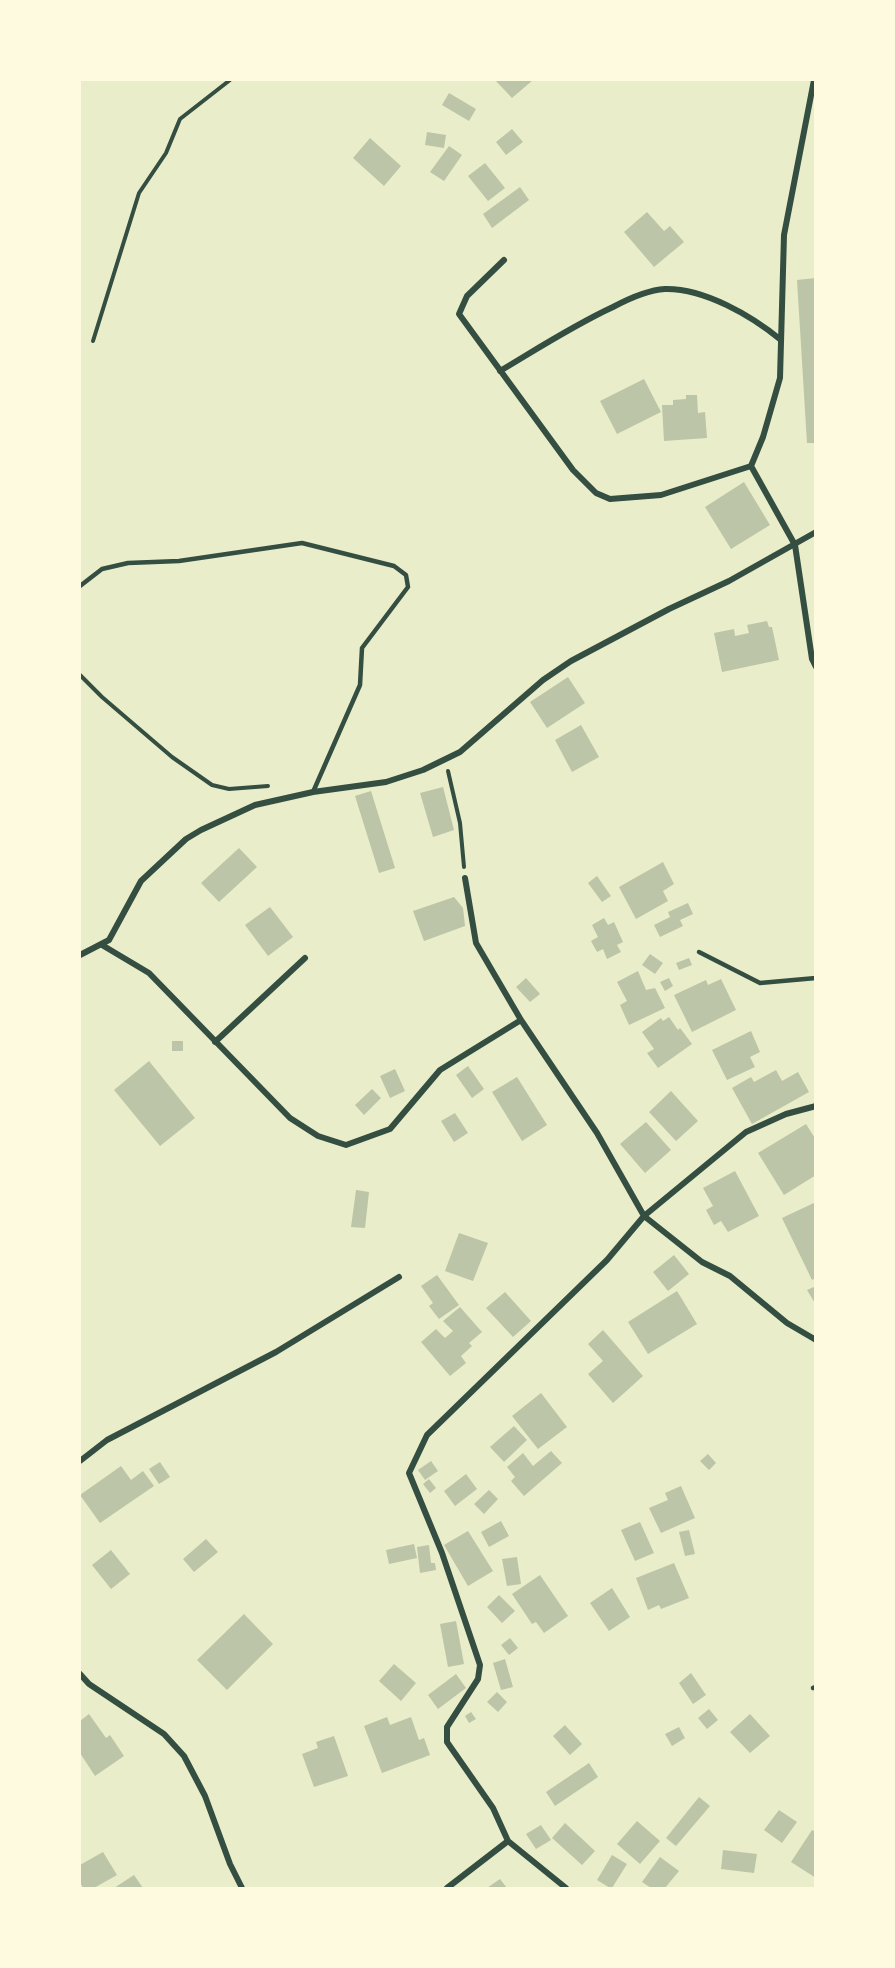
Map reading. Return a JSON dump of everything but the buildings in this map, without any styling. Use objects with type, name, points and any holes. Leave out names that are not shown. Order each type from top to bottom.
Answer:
[{"type":"street","points":[[504,260],[467,296],[459,314],[573,470],[597,493],[610,499],[661,495],[751,466],[763,437],[780,378],[784,235],[814,80]]},
{"type":"street","points":[[500,371],[586,319],[634,296],[664,289],[690,292],[738,310],[765,326],[781,340]]},
{"type":"street","points":[[751,466],[795,545],[812,659],[816,668]]},
{"type":"street","points":[[80,955],[109,940],[141,881],[186,839],[201,830],[255,805],[313,792],[386,782],[423,770],[460,752],[543,680],[571,661],[669,609],[729,581],[816,532]]},
{"type":"street","points":[[465,878],[476,943],[521,1020],[597,1133],[644,1216],[702,1262],[730,1276],[787,1323],[816,1340]]},
{"type":"street","points":[[102,945],[149,974],[290,1118],[318,1136],[346,1146],[390,1129],[441,1070],[521,1020]]},
{"type":"street","points":[[215,1042],[305,958]]},
{"type":"street","points":[[566,1888],[508,1841],[493,1808],[447,1742],[447,1726],[478,1679],[480,1665],[442,1553],[409,1473],[427,1435],[607,1260],[644,1216],[746,1132],[786,1114],[816,1106]]},
{"type":"street","points":[[80,1461],[107,1440],[276,1352],[399,1277]]},
{"type":"street","points":[[80,1674],[89,1684],[164,1734],[184,1756],[205,1796],[230,1864],[243,1888]]},
{"type":"street","points":[[447,1888],[508,1841]]},
{"type":"lane","points":[[80,586],[102,569],[128,562],[179,561],[302,543],[394,566],[406,575],[408,587],[362,648],[360,685],[313,792]]},
{"type":"lane","points":[[699,952],[760,983],[816,978]]},
{"type":"path","points":[[93,341],[139,194],[166,153],[180,119],[230,80]]},
{"type":"path","points":[[80,675],[172,757],[212,784],[229,789],[274,786]]},
{"type":"path","points":[[445,759],[460,823],[465,878]]}]
